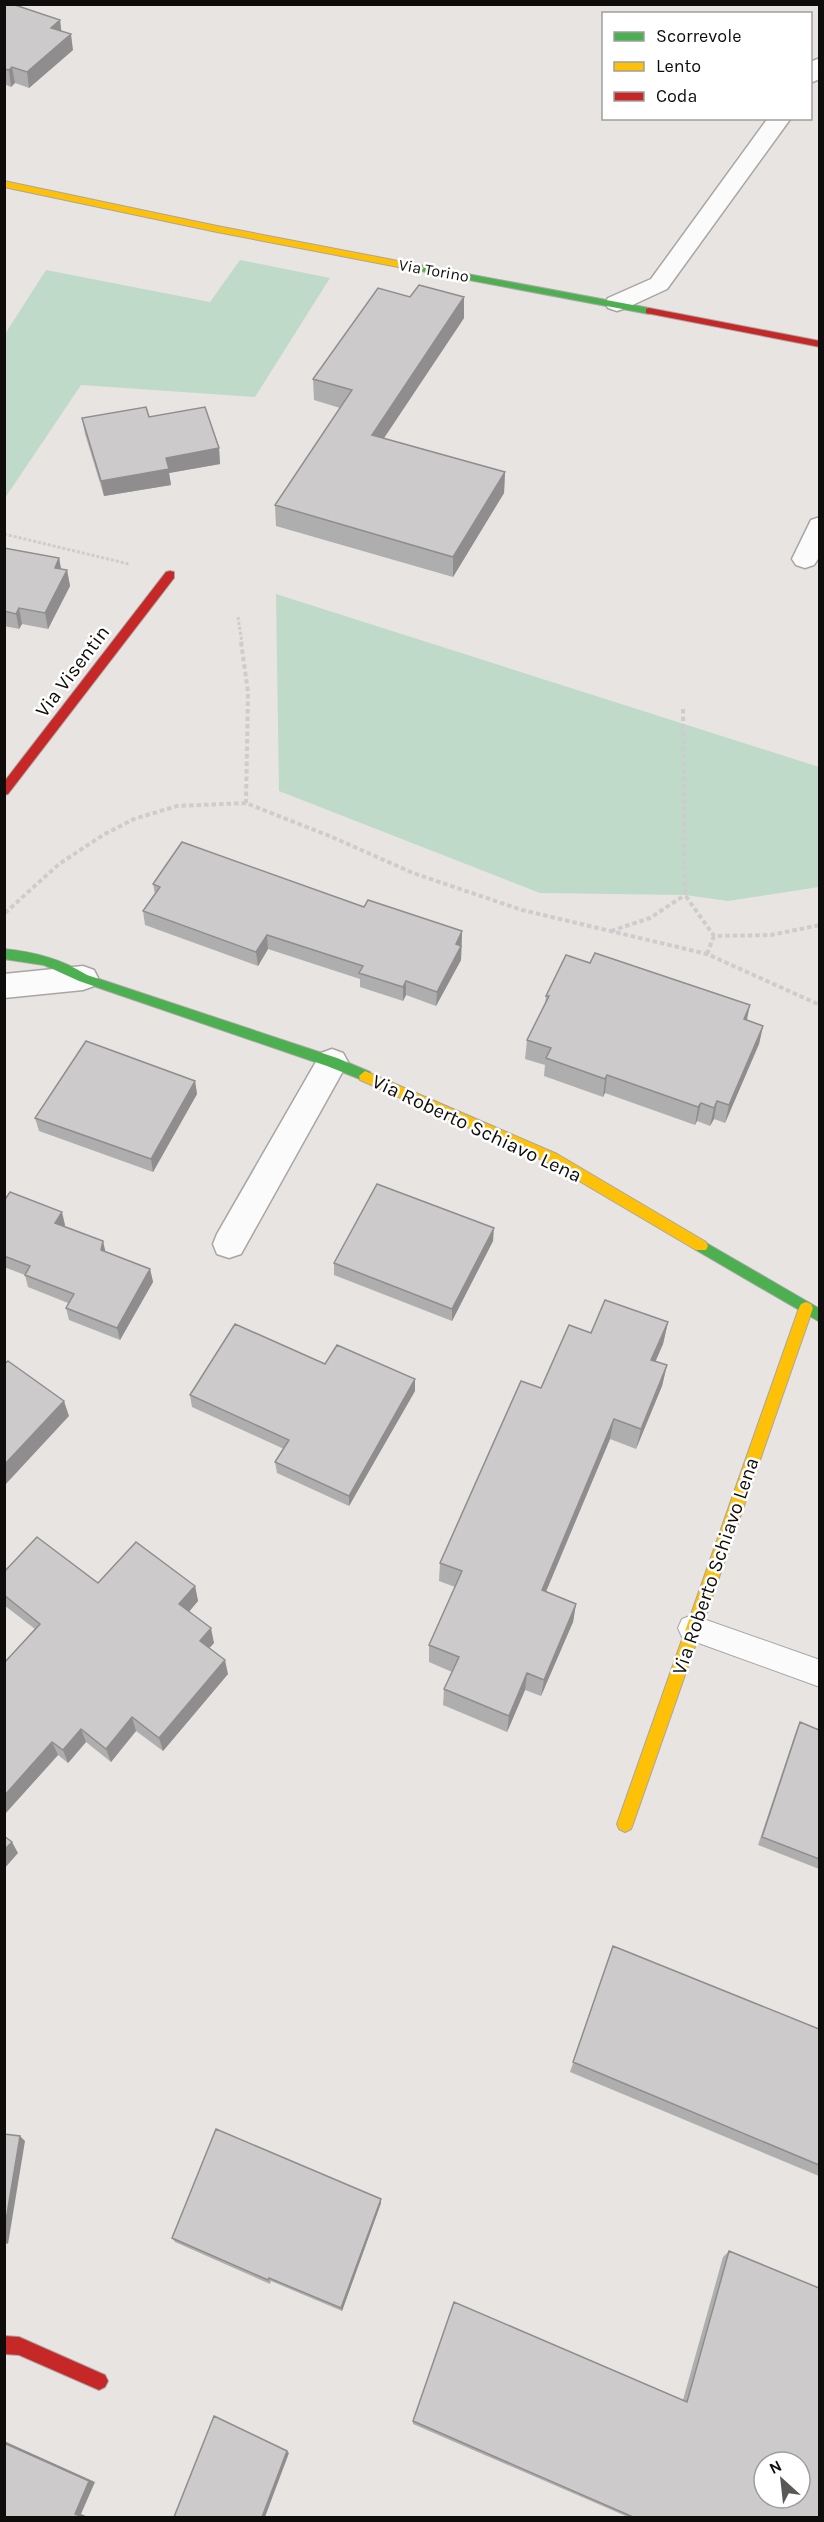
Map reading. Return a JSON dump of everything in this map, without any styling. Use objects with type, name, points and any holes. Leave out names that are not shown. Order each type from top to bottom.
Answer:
[{"type":"street","points":[[617,303],[659,284],[779,120]]},
{"type":"street","name":"Via Torino","points":[[4,184],[317,249],[617,303],[819,344]]},
{"type":"street","points":[[805,559],[819,526]]},
{"type":"street","name":"Via Visentin","points":[[4,791],[170,575]]},
{"type":"street","name":"Via Roberto Schiavo Lena","points":[[4,954],[58,963],[83,978],[332,1062],[552,1158],[819,1316]]},
{"type":"street","name":"Via Roberto Schiavo Lena","points":[[4,986],[83,978]]},
{"type":"street","points":[[229,1244],[332,1062]]},
{"type":"street","name":"Via Roberto Schiavo Lena","points":[[625,1824],[806,1308]]},
{"type":"street","points":[[4,2345],[19,2346],[99,2381]]},
{"type":"lane","points":[[692,1629],[819,1674]]},
{"type":"path","points":[[4,534],[138,566]]},
{"type":"path","points":[[238,617],[248,692],[246,803]]},
{"type":"path","points":[[683,709],[685,895],[714,936]]},
{"type":"path","points":[[4,914],[59,864],[103,835],[134,819],[177,806],[246,803],[332,837],[413,873],[522,910],[707,954],[819,1005]]},
{"type":"path","points":[[610,931],[633,926],[666,910],[685,895]]},
{"type":"path","points":[[714,936],[771,935],[819,925]]},
{"type":"path","points":[[707,954],[714,936]]},
{"type":"green space","points":[[240,260],[330,278],[255,397],[81,385],[5,498],[5,334],[46,270],[210,302]]},
{"type":"green space","points":[[276,594],[819,767],[819,887],[728,901],[685,895],[540,893],[279,791]]},
{"type":"building","points":[[4,4],[12,4],[60,20],[51,28],[71,34],[27,72],[12,67],[9,70],[4,69]]},
{"type":"building","points":[[419,285],[464,297],[372,435],[505,472],[453,557],[275,505],[352,390],[313,379],[378,288],[410,297]]},
{"type":"building","points":[[146,407],[149,417],[205,407],[219,448],[166,458],[169,469],[101,481],[82,418]]},
{"type":"building","points":[[4,548],[59,558],[55,568],[67,570],[45,613],[19,608],[16,614],[4,611]]},
{"type":"building","points":[[182,842],[364,907],[368,900],[462,931],[456,944],[461,946],[437,992],[406,981],[403,987],[359,973],[363,966],[267,935],[256,952],[143,911],[160,887],[153,884]]},
{"type":"building","points":[[595,953],[750,1005],[744,1019],[763,1026],[729,1105],[717,1101],[714,1108],[701,1103],[698,1107],[607,1075],[605,1079],[546,1058],[551,1048],[527,1040],[566,955],[590,963]]},
{"type":"building","points":[[86,1041],[195,1081],[151,1159],[35,1118]]},
{"type":"building","points":[[377,1184],[494,1228],[452,1309],[334,1263]]},
{"type":"building","points":[[10,1192],[62,1212],[55,1223],[103,1241],[101,1250],[150,1269],[117,1328],[66,1308],[74,1294],[25,1275],[30,1266],[4,1256],[4,1201]]},
{"type":"building","points":[[605,1300],[668,1322],[651,1360],[667,1365],[641,1429],[614,1419],[542,1590],[576,1604],[544,1680],[527,1673],[509,1716],[444,1689],[459,1657],[429,1645],[462,1571],[440,1563],[521,1381],[541,1388],[569,1325],[591,1333]]},
{"type":"building","points":[[235,1324],[325,1364],[337,1345],[415,1379],[349,1496],[275,1462],[289,1440],[190,1395]]},
{"type":"building","points":[[8,1361],[64,1401],[4,1465],[4,1364]]},
{"type":"building","points":[[37,1537],[98,1583],[136,1542],[195,1586],[179,1604],[211,1628],[200,1641],[225,1660],[159,1738],[132,1717],[106,1749],[81,1729],[63,1750],[52,1742],[4,1796],[4,1663],[40,1624],[4,1595],[4,1572]]},
{"type":"building","points":[[800,1722],[819,1730],[819,1859],[762,1837]]},
{"type":"building","points":[[4,1836],[12,1842],[4,1850]]},
{"type":"building","points":[[613,1946],[819,2029],[819,2165],[573,2062]]},
{"type":"building","points":[[216,2129],[381,2199],[341,2308],[269,2278],[268,2280],[172,2238]]},
{"type":"building","points":[[4,2134],[20,2136],[4,2232]]},
{"type":"building","points":[[729,2251],[819,2288],[819,2517],[633,2517],[413,2421],[454,2302],[687,2402]]},
{"type":"building","points":[[214,2416],[287,2451],[262,2517],[174,2517]]},
{"type":"building","points":[[4,2443],[89,2481],[75,2514],[83,2517],[4,2517]]},
{"type":"traffic: fast","points":[[419,268],[649,311]]},
{"type":"traffic: fast","points":[[4,954],[45,960],[83,978],[332,1062],[365,1076]]},
{"type":"traffic: fast","points":[[701,1246],[820,1316]]},
{"type":"traffic: slow","points":[[4,184],[217,229],[419,268]]},
{"type":"traffic: slow","points":[[365,1076],[552,1158],[701,1246]]},
{"type":"traffic: slow","points":[[625,1824],[806,1308]]},
{"type":"traffic: jam","points":[[649,311],[820,344]]},
{"type":"traffic: jam","points":[[4,791],[170,575]]},
{"type":"traffic: jam","points":[[4,2345],[19,2346],[99,2381]]}]
